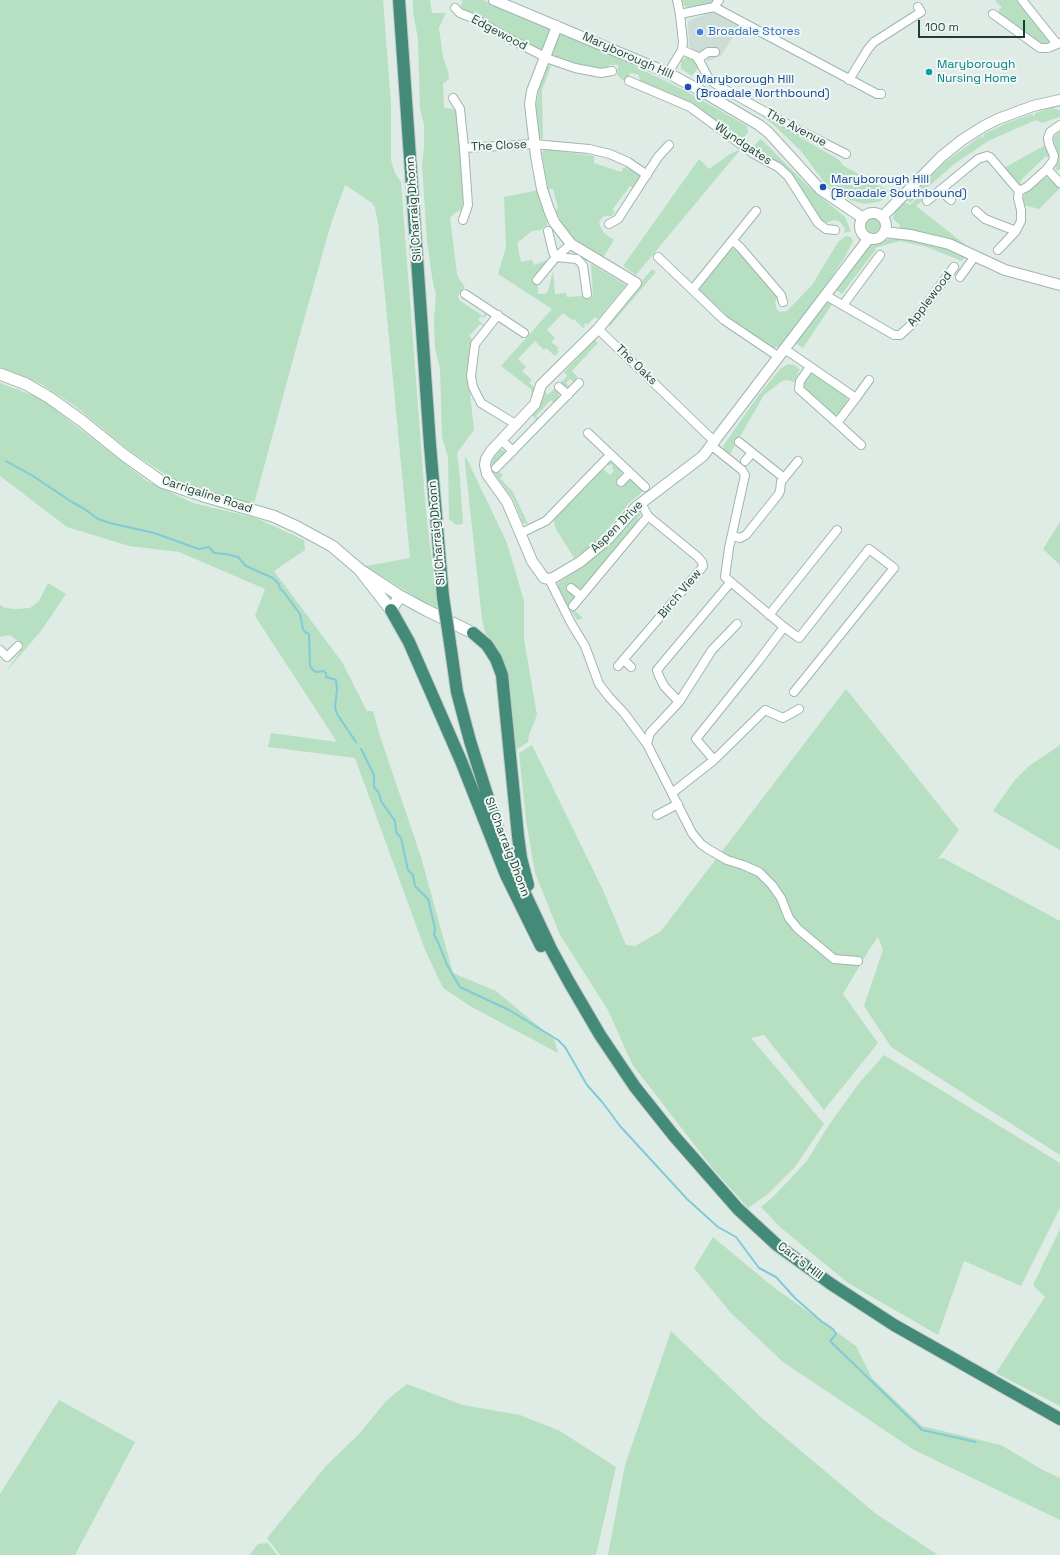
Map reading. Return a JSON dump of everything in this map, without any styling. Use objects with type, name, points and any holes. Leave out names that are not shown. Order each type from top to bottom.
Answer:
[{"type":"highway","name":"Sli Charraig Dhonn","points":[[399,0],[430,445],[443,597],[457,692],[470,741],[500,836],[551,949],[600,1035]]},
{"type":"highway","points":[[392,610],[409,642],[446,726],[506,875],[530,926],[561,982],[583,1014],[600,1035]]},
{"type":"highway","points":[[473,633],[487,645],[496,659],[502,675],[518,836],[526,880],[551,936],[593,1014],[600,1035]]},
{"type":"highway","name":"Carr's Hill","points":[[600,1035],[635,1087],[674,1136],[738,1209],[777,1244],[831,1284],[894,1325],[1060,1419]]},
{"type":"main road","name":"Carrigaline Road","points":[[0,374],[26,384],[50,398],[162,482],[273,516],[296,526],[332,546],[358,569],[392,610]]},
{"type":"main road","name":"Carrigaline Road","points":[[358,569],[400,596],[473,633]]},
{"type":"main road","points":[[392,610],[400,596]]},
{"type":"street","name":"Maryborough Hill","points":[[494,0],[668,73],[759,125],[776,139],[801,170],[820,189],[863,218]]},
{"type":"street","points":[[993,14],[1040,48],[1048,48],[1059,43],[1022,0]]},
{"type":"street","points":[[668,73],[682,50],[683,42],[679,7],[717,3],[780,43],[877,94],[881,94]]},
{"type":"street","points":[[850,80],[868,49],[874,42],[921,12],[918,7]]},
{"type":"street","name":"Edgewood","points":[[454,8],[460,13],[475,19],[506,37],[544,56],[575,68],[601,73],[612,71]]},
{"type":"street","points":[[557,26],[544,56],[532,91],[530,104],[534,144],[542,189],[554,222],[571,244],[636,283],[598,329],[541,385],[535,404],[488,455],[486,470],[489,477],[507,502],[536,567],[544,578],[549,579],[571,624],[585,646],[599,684],[624,713],[647,744],[692,833],[701,844],[727,860],[759,872],[772,885],[781,898],[789,918],[798,929],[834,959],[858,961]]},
{"type":"street","points":[[682,50],[696,56],[698,59],[708,52],[714,52]]},
{"type":"street","name":"The Avenue","points":[[698,59],[709,79],[746,101],[846,154]]},
{"type":"street","name":"Wyndgates","points":[[629,81],[690,107],[754,154],[778,167],[788,176],[818,223],[826,229],[835,230]]},
{"type":"street","name":"The Close","points":[[453,98],[460,109],[464,148],[468,205],[463,220]]},
{"type":"street","points":[[882,217],[941,157],[978,129],[1021,110],[1060,100]]},
{"type":"street","points":[[1019,191],[1027,187],[1047,169],[1053,161],[1054,156],[1048,138],[1050,132],[1060,125]]},
{"type":"street","name":"The Close","points":[[464,148],[534,144],[589,149],[610,154],[628,162],[647,176]]},
{"type":"street","points":[[609,224],[618,219],[658,157],[669,146]]},
{"type":"street","points":[[927,200],[978,159],[987,156],[990,157],[1019,191],[1018,198],[1021,210],[1021,221],[1016,231],[998,250]]},
{"type":"street","points":[[1047,169],[1060,183]]},
{"type":"street","points":[[940,190],[951,200]]},
{"type":"street","points":[[693,289],[756,211]]},
{"type":"street","points":[[976,211],[985,219],[1016,231]]},
{"type":"street","points":[[870,214],[878,214],[882,217],[886,224],[884,232],[878,238],[869,238],[861,230],[861,222],[863,218],[870,214]]},
{"type":"street","points":[[548,231],[553,252],[556,257]]},
{"type":"street","points":[[884,232],[896,232],[931,239],[958,247],[1005,270],[1060,285]]},
{"type":"street","points":[[647,491],[693,465],[704,456],[869,238]]},
{"type":"street","points":[[733,241],[740,247],[780,294],[783,302]]},
{"type":"street","points":[[537,280],[556,257],[571,244]]},
{"type":"street","points":[[843,305],[880,255]]},
{"type":"street","points":[[960,278],[975,256]]},
{"type":"street","points":[[556,257],[577,259],[581,262],[583,266],[587,294]]},
{"type":"street","points":[[658,257],[724,320],[782,354],[810,367],[856,398]]},
{"type":"street","name":"Applewood","points":[[825,295],[894,335],[900,336],[910,326],[954,266]]},
{"type":"street","points":[[464,294],[524,332]]},
{"type":"street","points":[[498,315],[475,344],[471,376],[472,387],[481,403],[496,414],[516,425]]},
{"type":"street","name":"The Oaks","points":[[598,329],[713,444],[742,470],[745,475],[732,536]]},
{"type":"street","points":[[810,367],[806,370],[798,385],[800,389],[861,445]]},
{"type":"street","points":[[837,423],[869,380]]},
{"type":"street","points":[[496,468],[579,384]]},
{"type":"street","points":[[559,387],[568,395]]},
{"type":"street","name":"Aspen Drive","points":[[549,579],[580,562],[608,539],[630,513],[641,503],[647,491],[588,433]]},
{"type":"street","points":[[501,440],[513,451]]},
{"type":"street","points":[[739,442],[784,478]]},
{"type":"street","points":[[746,461],[752,453]]},
{"type":"street","points":[[521,533],[546,521],[610,455]]},
{"type":"street","points":[[794,692],[894,568],[869,549],[799,638],[726,580],[724,574],[732,536],[740,538],[746,535],[778,495],[780,491],[780,482],[798,461]]},
{"type":"street","points":[[621,482],[630,473]]},
{"type":"street","name":"Birch View","points":[[631,667],[621,663],[703,566],[698,557],[648,516],[641,503]]},
{"type":"street","points":[[573,606],[648,516]]},
{"type":"street","points":[[769,615],[837,530]]},
{"type":"street","points":[[679,702],[664,686],[657,670],[730,583]]},
{"type":"street","points":[[571,588],[581,596]]},
{"type":"street","points":[[647,744],[650,733],[679,702],[712,650],[737,624]]},
{"type":"street","points":[[714,760],[696,739],[784,627]]},
{"type":"street","points":[[0,650],[7,657],[18,646]]},
{"type":"street","points":[[672,793],[714,760],[765,710],[783,718],[799,709]]},
{"type":"street","points":[[658,815],[678,804]]},
{"type":"shaded area","points":[[716,10],[741,24],[721,56],[708,61],[689,46],[688,21]]},
{"type":"green space","points":[[0,0],[383,0],[391,103],[391,160],[395,173],[401,182],[426,512],[438,611],[366,566],[410,558],[378,223],[375,208],[372,203],[345,185],[330,227],[254,504],[205,493],[171,478],[130,451],[75,406],[41,384],[0,368]]},
{"type":"green space","points":[[413,0],[430,0],[432,13],[446,13],[439,28],[443,57],[449,79],[443,84],[444,108],[457,111],[466,203],[463,209],[455,213],[450,218],[457,274],[465,286],[458,296],[459,300],[483,316],[487,312],[489,316],[487,314],[484,318],[482,316],[478,320],[484,325],[490,319],[484,327],[480,324],[469,336],[473,340],[468,374],[474,430],[457,453],[463,524],[456,525],[449,519],[448,457],[442,437],[440,368],[435,349],[434,319],[436,294],[427,241],[422,165],[424,124],[420,109],[418,39],[413,12]]},
{"type":"green space","points":[[460,0],[483,0],[548,28],[550,31],[544,49],[537,49],[490,25],[476,15],[462,10],[461,5],[463,1]]},
{"type":"green space","points":[[682,0],[714,0],[709,4],[689,7],[685,6]]},
{"type":"green space","points":[[1017,0],[1049,38],[1050,42],[1042,44],[999,14],[999,9],[1002,7],[995,1]]},
{"type":"green space","points":[[558,31],[600,47],[628,63],[684,90],[747,126],[748,132],[744,138],[738,139],[714,119],[691,105],[640,82],[639,75],[630,73],[626,83],[617,75],[618,65],[609,65],[603,70],[565,62],[554,56],[550,51]]},
{"type":"green space","points":[[688,56],[692,56],[699,67],[692,76],[681,69],[681,61]]},
{"type":"green space","points":[[550,65],[551,66],[542,90],[543,138],[540,139],[538,137],[536,104],[542,76],[547,67]]},
{"type":"green space","points":[[1052,108],[1060,110],[1060,117],[1042,123],[1036,120],[988,141],[953,165],[910,203],[907,200],[944,163],[981,136],[983,138],[984,134],[1007,123],[1032,114],[1034,117],[1035,113]]},
{"type":"green space","points":[[761,115],[838,159],[844,166],[887,190],[893,191],[900,188],[890,196],[878,202],[865,204],[850,200],[824,182],[801,151]]},
{"type":"green space","points":[[1060,130],[1060,169],[1057,171],[1055,168],[1059,158],[1053,138]]},
{"type":"green space","points":[[761,139],[809,187],[845,217],[851,231],[844,233],[845,228],[839,221],[834,220],[825,223],[821,221],[789,172],[773,159],[756,152],[754,149],[755,145]]},
{"type":"green space","points":[[1045,145],[1049,158],[1046,156],[1024,177],[1020,182],[1022,184],[1017,183],[1004,168]]},
{"type":"green space","points":[[546,149],[594,156],[594,163],[621,172],[624,167],[638,173],[640,176],[641,180],[635,189],[630,186],[612,210],[615,212],[612,216],[604,216],[600,220],[599,224],[604,233],[614,240],[603,258],[573,238],[555,210],[558,208],[553,189],[548,189],[542,154]]},
{"type":"green space","points":[[741,149],[636,275],[623,266],[699,159],[709,169],[730,154]]},
{"type":"green space","points":[[1045,177],[1060,188],[1039,209],[1024,205],[1024,195]]},
{"type":"green space","points":[[538,190],[547,226],[541,230],[532,231],[517,243],[521,262],[532,260],[534,265],[550,259],[537,275],[538,294],[545,294],[548,291],[553,271],[555,294],[566,293],[567,297],[593,295],[591,264],[626,285],[598,319],[595,317],[587,325],[586,323],[584,324],[585,327],[583,328],[574,319],[572,320],[563,313],[547,330],[555,338],[551,342],[559,348],[557,350],[559,352],[555,356],[546,348],[544,350],[535,341],[518,359],[526,367],[522,371],[532,380],[529,383],[536,388],[532,396],[531,389],[501,366],[552,309],[498,274],[506,247],[504,197]]},
{"type":"green space","points":[[920,196],[923,200],[916,206],[967,246],[966,247],[899,227],[900,225],[893,219],[895,211],[905,202],[910,205]]},
{"type":"green space","points":[[870,217],[876,217],[881,222],[879,231],[876,233],[870,233],[865,228],[865,222]]},
{"type":"green space","points":[[846,236],[851,237],[853,241],[845,257],[781,346],[773,348],[767,345],[723,315],[699,292],[700,286],[730,250],[736,248],[778,295],[775,303],[777,310],[780,312],[787,311],[812,285],[838,242]]},
{"type":"green space","points":[[895,237],[914,238],[967,254],[962,261],[927,247],[900,241],[875,248],[876,249],[842,294],[834,288],[867,243],[878,243]]},
{"type":"green space","points":[[652,269],[656,272],[610,326],[607,323]]},
{"type":"green space","points":[[825,298],[833,303],[803,348],[795,343]]},
{"type":"green space","points":[[595,340],[598,343],[572,371],[578,378],[573,382],[570,379],[566,383],[570,387],[563,386],[556,389],[559,394],[558,399],[554,403],[551,400],[536,416],[539,419],[538,421],[532,415],[540,405],[545,392],[548,395],[567,376],[564,372]]},
{"type":"green space","points":[[788,364],[794,365],[800,369],[794,382],[787,380],[782,381],[764,395],[730,454],[725,452],[723,446],[758,396],[780,369]]},
{"type":"green space","points":[[812,373],[847,397],[848,403],[839,415],[833,416],[803,388],[802,385],[809,374]]},
{"type":"green space","points":[[0,383],[40,398],[147,481],[193,503],[256,518],[304,540],[305,550],[274,571],[342,662],[367,711],[373,711],[421,857],[453,973],[496,991],[554,1039],[558,1053],[470,1006],[443,988],[425,950],[355,758],[268,747],[271,733],[337,742],[255,616],[265,589],[179,552],[129,546],[67,527],[0,476]]},
{"type":"green space","points":[[500,449],[505,453],[498,471],[503,475],[500,478],[513,492],[528,524],[523,523],[513,499],[492,470],[492,461]]},
{"type":"green space","points":[[466,457],[507,543],[524,601],[524,639],[537,715],[529,735],[528,742],[516,750],[506,671],[494,645],[485,633],[482,619],[465,463]]},
{"type":"green space","points":[[613,462],[622,471],[621,477],[628,481],[632,480],[643,490],[629,503],[606,531],[589,548],[574,558],[556,529],[553,519],[602,468],[610,475],[614,471],[612,468],[613,466],[611,464],[609,466],[607,463]]},
{"type":"green space","points":[[637,513],[641,514],[637,521],[638,522],[583,588],[578,589],[574,595],[574,610],[583,618],[577,620],[558,590],[558,583],[584,566],[613,542]]},
{"type":"green space","points":[[1060,522],[1060,565],[1043,549]]},
{"type":"green space","points":[[48,583],[66,594],[41,631],[5,673],[24,646],[10,635],[0,637],[0,605],[5,608],[30,608],[39,601]]},
{"type":"green space","points":[[846,689],[959,830],[938,859],[943,858],[1060,921],[1060,1155],[891,1047],[864,1006],[883,950],[878,937],[843,994],[878,1043],[824,1110],[764,1035],[751,1038],[824,1124],[795,1167],[768,1194],[748,1208],[713,1169],[632,1064],[608,1010],[560,935],[535,873],[526,820],[519,753],[532,745],[602,888],[626,945],[635,946],[661,931]]},
{"type":"green space","points":[[1060,745],[1060,850],[993,811],[1014,781],[1029,766]]},
{"type":"green space","points":[[884,1055],[1060,1163],[1060,1208],[1021,1286],[964,1261],[938,1335],[848,1283],[780,1227],[761,1207],[774,1196],[806,1162],[829,1125],[859,1083]]},
{"type":"green space","points":[[1060,1229],[1060,1406],[996,1373],[1045,1297],[1033,1285]]},
{"type":"green space","points":[[713,1237],[772,1286],[856,1346],[872,1378],[922,1426],[1001,1445],[1041,1469],[1060,1478],[1060,1520],[914,1450],[783,1362],[730,1312],[694,1268]]},
{"type":"green space","points":[[671,1331],[763,1419],[875,1513],[938,1555],[608,1555],[625,1465]]},
{"type":"green space","points":[[407,1384],[463,1405],[520,1415],[560,1431],[616,1467],[596,1555],[280,1555],[267,1538],[326,1466],[359,1434],[387,1400]]},
{"type":"green space","points":[[59,1400],[135,1442],[75,1555],[0,1555],[0,1494]]},
{"type":"green space","points":[[268,1543],[277,1555],[249,1555],[258,1544]]},
{"type":"waterway","points":[[6,461],[33,476],[98,519],[154,533],[199,549],[209,547],[214,553],[238,557],[246,566],[273,578],[279,584],[280,589],[300,614],[303,629],[309,634],[310,666],[314,671],[323,671],[326,673],[326,677],[336,680],[337,689],[335,707],[337,714],[356,742]]},
{"type":"waterway","points":[[361,749],[374,775],[374,787],[379,793],[381,801],[395,821],[396,832],[401,838],[408,870],[413,875],[415,886],[428,899],[435,928],[434,935],[447,965],[460,987],[509,1010],[558,1040],[565,1047],[587,1085],[620,1126],[687,1199],[718,1227],[736,1237],[759,1268],[776,1277],[795,1298],[821,1321],[833,1329],[836,1334],[830,1341],[922,1430],[976,1442]]},
{"type":"place","name":"Broadale Stores","points":[[700,32]]},
{"type":"place","name":"Maryborough Nursing Home","points":[[929,72]]},
{"type":"place","name":"Maryborough Hill (Broadale Northbound)","points":[[688,87]]},
{"type":"place","name":"Maryborough Hill (Broadale Southbound)","points":[[823,187]]}]
